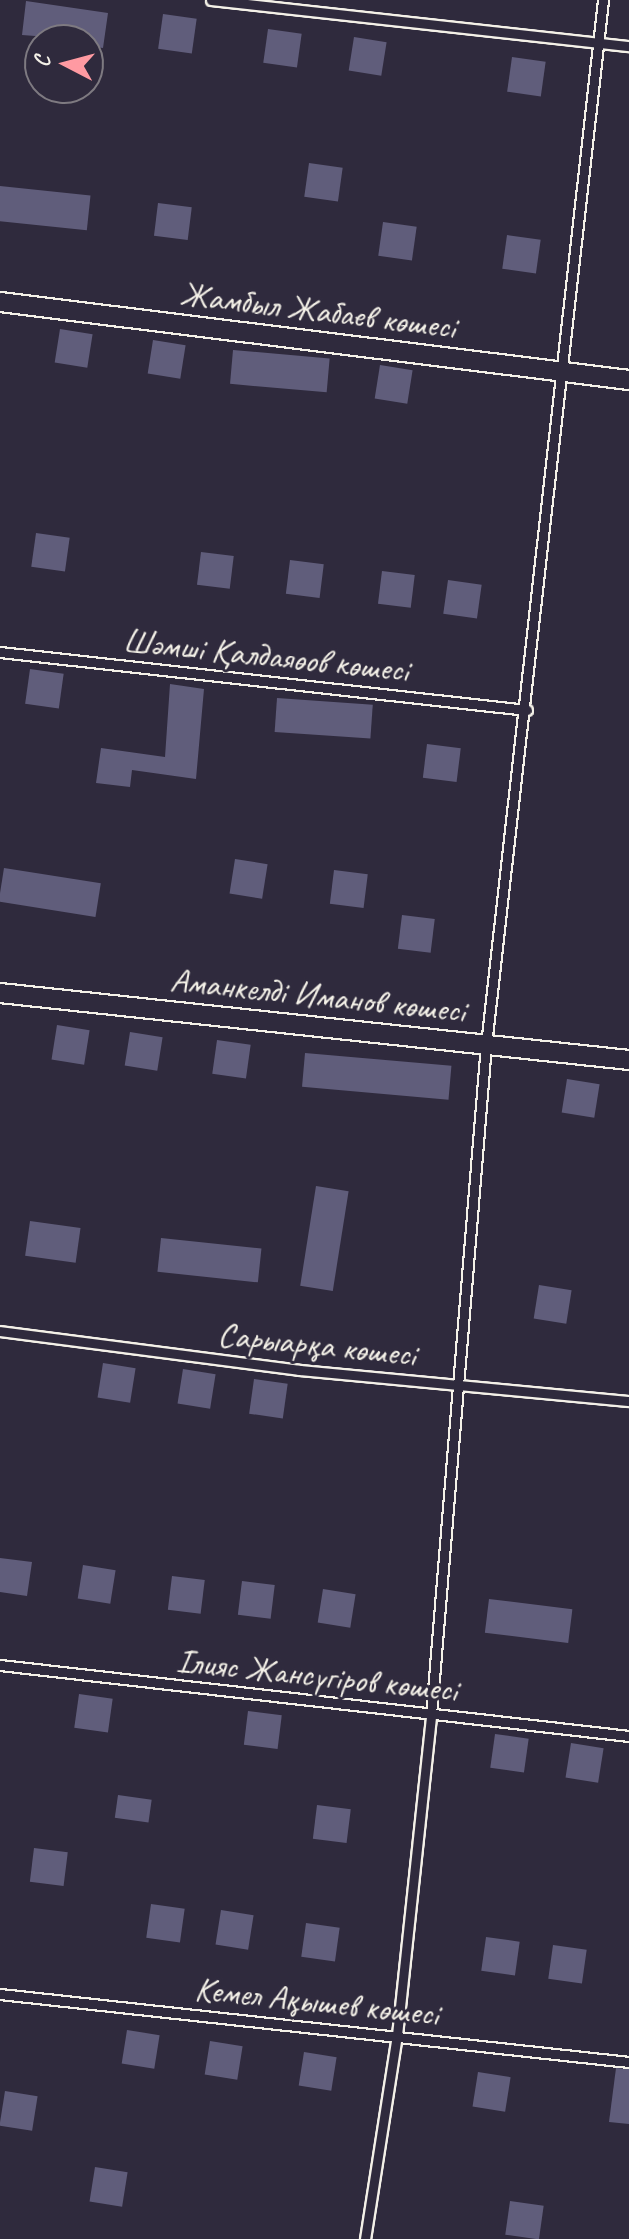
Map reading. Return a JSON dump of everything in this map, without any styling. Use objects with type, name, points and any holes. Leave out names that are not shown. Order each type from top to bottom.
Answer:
[{"type":"street","name":"Жамбыл Жабаев көшесі","points":[[0,302],[629,380]]},
{"type":"street","name":"Аманкелді Иманов көшесі","points":[[0,993],[629,1060]]},
{"type":"lane","points":[[211,0],[629,46]]},
{"type":"lane","points":[[365,2239],[397,2035],[431,1715],[486,1045],[527,710],[603,0]]},
{"type":"lane","name":"Шәмші Қалдаяөов көшесі","points":[[0,652],[527,710]]},
{"type":"lane","name":"Сарыарқа көшесі","points":[[0,1331],[456,1385],[629,1401]]},
{"type":"lane","name":"Ілияс Жансүгіров көшесі","points":[[0,1665],[629,1736]]},
{"type":"lane","name":"Кемел Ақышев көшесі","points":[[0,1994],[629,2062]]},
{"type":"building","points":[[26,1],[108,13],[104,41],[104,24],[24,24],[22,35]]},
{"type":"building","points":[[163,14],[197,19],[192,53],[158,49]]},
{"type":"building","points":[[268,29],[302,34],[297,67],[263,63]]},
{"type":"building","points":[[354,37],[387,42],[381,76],[349,71]]},
{"type":"building","points":[[512,57],[546,62],[541,96],[507,92]]},
{"type":"building","points":[[309,163],[343,168],[338,201],[304,197]]},
{"type":"building","points":[[0,186],[91,196],[87,230],[0,221]]},
{"type":"building","points":[[158,203],[192,207],[188,240],[154,236]]},
{"type":"building","points":[[383,222],[417,227],[412,260],[378,256]]},
{"type":"building","points":[[507,235],[541,240],[536,273],[502,269]]},
{"type":"building","points":[[60,329],[93,334],[87,368],[55,363]]},
{"type":"building","points":[[153,340],[186,345],[180,379],[148,374]]},
{"type":"building","points":[[233,350],[330,358],[327,392],[230,384]]},
{"type":"building","points":[[380,365],[413,370],[407,404],[375,399]]},
{"type":"building","points":[[36,533],[70,538],[65,571],[31,567]]},
{"type":"building","points":[[201,552],[234,556],[230,589],[197,585]]},
{"type":"building","points":[[290,560],[324,564],[320,598],[286,594]]},
{"type":"building","points":[[382,571],[415,575],[411,608],[378,604]]},
{"type":"building","points":[[448,580],[482,585],[477,618],[443,614]]},
{"type":"building","points":[[30,669],[64,674],[59,708],[25,704]]},
{"type":"building","points":[[170,684],[204,689],[196,779],[132,770],[130,787],[96,783],[101,748],[165,757]]},
{"type":"building","points":[[277,698],[373,705],[370,739],[275,732]]},
{"type":"building","points":[[427,744],[461,748],[457,782],[423,778]]},
{"type":"building","points":[[235,859],[268,864],[262,899],[230,894]]},
{"type":"building","points":[[4,868],[101,883],[95,917],[0,902]]},
{"type":"building","points":[[334,870],[368,874],[364,908],[330,904]]},
{"type":"building","points":[[402,915],[435,919],[431,953],[398,949]]},
{"type":"building","points":[[57,1025],[90,1030],[84,1065],[52,1060]]},
{"type":"building","points":[[130,1032],[163,1037],[157,1071],[125,1066]]},
{"type":"building","points":[[217,1040],[251,1045],[246,1078],[212,1074]]},
{"type":"building","points":[[305,1053],[451,1066],[448,1100],[302,1087]]},
{"type":"building","points":[[567,1079],[600,1084],[594,1118],[562,1113]]},
{"type":"building","points":[[316,1186],[349,1191],[333,1291],[300,1286]]},
{"type":"building","points":[[30,1221],[81,1228],[76,1263],[25,1256]]},
{"type":"building","points":[[161,1238],[261,1249],[258,1282],[157,1272]]},
{"type":"building","points":[[539,1285],[572,1290],[566,1324],[534,1319]]},
{"type":"building","points":[[103,1363],[136,1368],[130,1403],[98,1398]]},
{"type":"building","points":[[183,1369],[216,1374],[210,1409],[178,1404]]},
{"type":"building","points":[[254,1379],[288,1384],[283,1418],[249,1414]]},
{"type":"building","points":[[0,1558],[32,1562],[27,1596],[0,1592]]},
{"type":"building","points":[[83,1565],[116,1570],[110,1604],[78,1599]]},
{"type":"building","points":[[172,1576],[205,1580],[201,1614],[168,1610]]},
{"type":"building","points":[[242,1581],[275,1585],[271,1619],[238,1615]]},
{"type":"building","points":[[323,1589],[356,1594],[350,1628],[318,1623]]},
{"type":"building","points":[[489,1599],[572,1609],[568,1643],[485,1633]]},
{"type":"building","points":[[79,1694],[113,1699],[108,1732],[74,1728]]},
{"type":"building","points":[[248,1711],[282,1715],[278,1749],[244,1745]]},
{"type":"building","points":[[495,1734],[529,1739],[524,1772],[490,1768]]},
{"type":"building","points":[[571,1743],[604,1748],[598,1783],[566,1778]]},
{"type":"building","points":[[118,1795],[152,1800],[148,1823],[115,1818]]},
{"type":"building","points":[[317,1805],[351,1809],[347,1843],[313,1839]]},
{"type":"building","points":[[34,1848],[68,1852],[64,1886],[30,1882]]},
{"type":"building","points":[[151,1904],[185,1909],[180,1942],[146,1938]]},
{"type":"building","points":[[221,1910],[254,1915],[248,1950],[216,1945]]},
{"type":"building","points":[[306,1923],[340,1928],[335,1961],[301,1957]]},
{"type":"building","points":[[486,1937],[520,1942],[515,1975],[481,1971]]},
{"type":"building","points":[[553,1945],[587,1950],[582,1983],[548,1979]]},
{"type":"building","points":[[127,2030],[160,2035],[154,2069],[122,2064]]},
{"type":"building","points":[[210,2041],[243,2046],[237,2080],[205,2075]]},
{"type":"building","points":[[304,2052],[337,2057],[331,2091],[299,2086]]},
{"type":"building","points":[[616,2068],[629,2069],[629,2124],[609,2122]]},
{"type":"building","points":[[478,2072],[511,2077],[505,2112],[473,2107]]},
{"type":"building","points":[[5,2091],[38,2096],[32,2131],[0,2126]]},
{"type":"building","points":[[95,2167],[128,2172],[122,2207],[90,2202]]},
{"type":"building","points":[[510,2201],[544,2206],[539,2239],[505,2235]]}]
